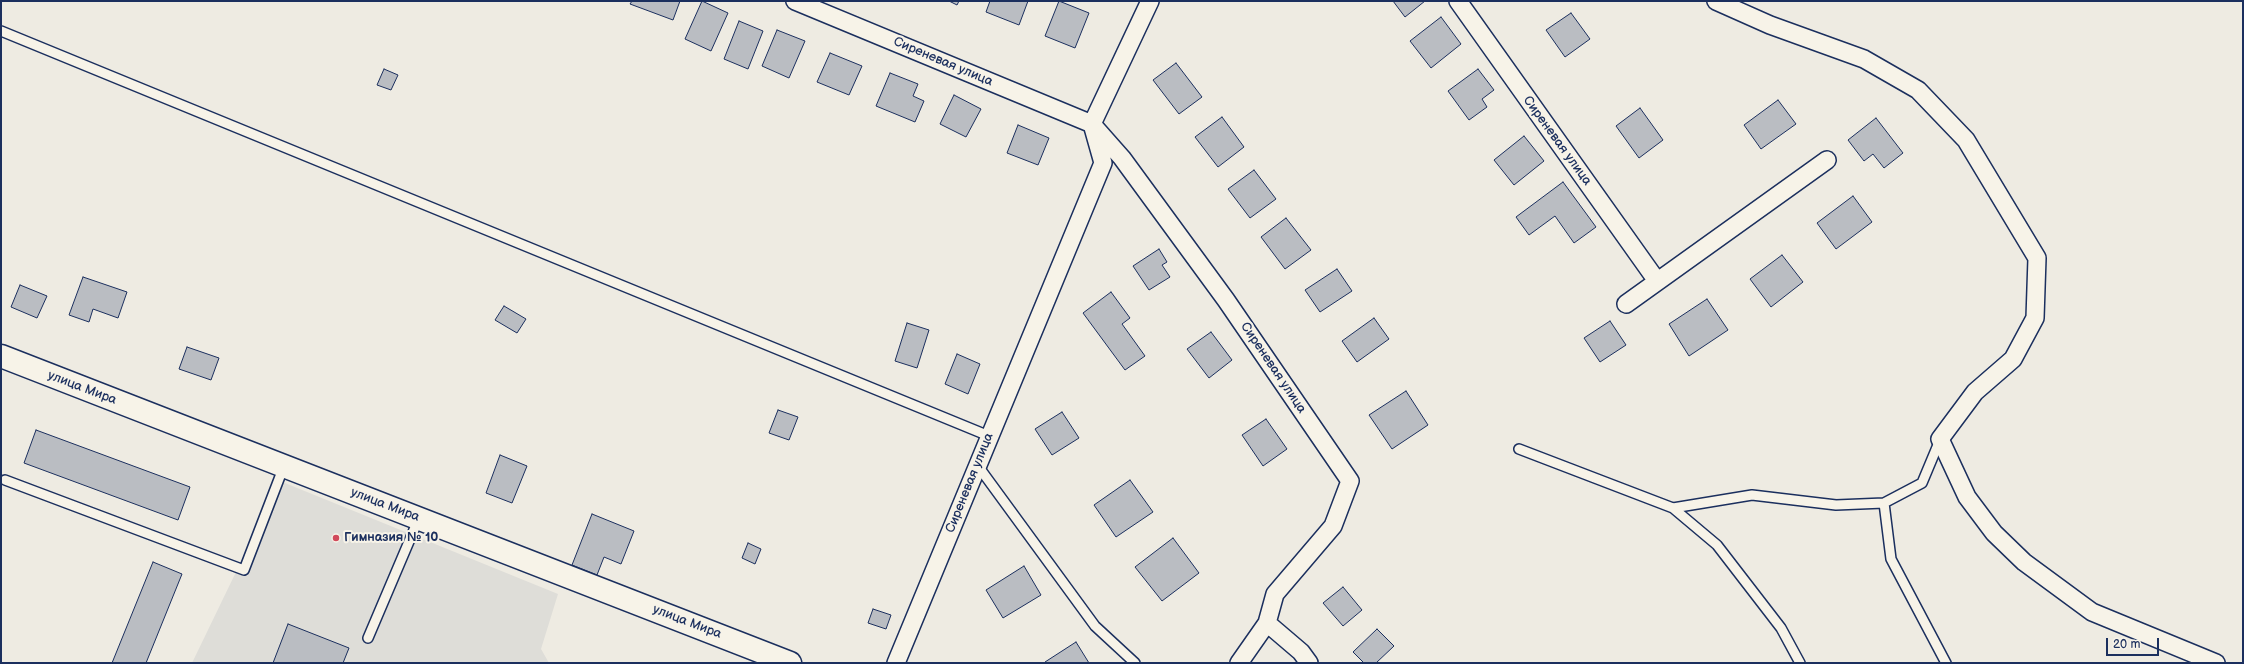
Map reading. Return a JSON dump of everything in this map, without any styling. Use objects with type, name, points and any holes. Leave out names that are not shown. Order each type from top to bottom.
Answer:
[{"type":"street","name":"Сиреневая улица","points":[[795,1],[1092,124],[1122,158],[1226,300],[1350,481],[1333,526],[1275,594],[1267,623]]},
{"type":"street","points":[[1092,124],[1150,1]]},
{"type":"street","name":"Сиреневая улица","points":[[1458,1],[1657,281]]},
{"type":"street","points":[[1716,1],[1770,25],[1864,59],[1918,90],[1966,140],[2037,258],[2035,318],[2013,359],[1975,392],[1940,439],[1967,497],[1994,533],[2024,562],[2092,612],[2216,663]]},
{"type":"street","name":"Сиреневая улица","points":[[896,663],[1103,163],[1092,124]]},
{"type":"street","points":[[1626,304],[1827,160]]},
{"type":"street","name":"улица Мира","points":[[1,356],[790,663]]},
{"type":"street","points":[[1239,663],[1267,623],[1301,652],[1309,663]]},
{"type":"lane","points":[[1,31],[989,436]]},
{"type":"lane","points":[[1673,508],[1752,495],[1836,505],[1884,503],[1922,483],[1940,439]]},
{"type":"lane","points":[[1519,449],[1673,508],[1717,545],[1781,628],[1800,663]]},
{"type":"lane","points":[[5,480],[244,570],[284,466]]},
{"type":"lane","points":[[978,466],[1095,626],[1136,663]]},
{"type":"lane","points":[[1884,503],[1891,559],[1946,663]]},
{"type":"lane","points":[[368,638],[419,518]]},
{"type":"shaded area","name":"Гимназия № 10","points":[[280,481],[558,594],[541,649],[549,663],[192,663]]},
{"type":"building","points":[[632,1],[680,1],[673,20],[630,4]]},
{"type":"building","points":[[702,1],[728,13],[711,51],[685,39]]},
{"type":"building","points":[[949,1],[959,1],[957,5]]},
{"type":"building","points":[[990,1],[1028,1],[1019,25],[986,12]]},
{"type":"building","points":[[1059,1],[1089,13],[1075,48],[1045,36]]},
{"type":"building","points":[[1393,1],[1425,1],[1405,17]]},
{"type":"building","points":[[1571,13],[1590,39],[1565,57],[1546,30]]},
{"type":"building","points":[[1441,17],[1461,44],[1431,68],[1410,41]]},
{"type":"building","points":[[739,21],[763,31],[748,69],[724,59]]},
{"type":"building","points":[[777,30],[805,41],[789,78],[762,66]]},
{"type":"building","points":[[830,53],[862,66],[849,95],[817,82]]},
{"type":"building","points":[[1176,63],[1202,97],[1179,114],[1153,80]]},
{"type":"building","points":[[384,69],[398,75],[391,90],[377,85]]},
{"type":"building","points":[[1478,69],[1494,90],[1482,99],[1487,107],[1469,120],[1448,91]]},
{"type":"building","points":[[890,73],[918,84],[913,96],[924,101],[915,122],[876,106]]},
{"type":"building","points":[[954,95],[981,109],[966,137],[940,124]]},
{"type":"building","points":[[1778,100],[1796,124],[1761,149],[1744,125]]},
{"type":"building","points":[[1640,108],[1663,140],[1639,158],[1616,126]]},
{"type":"building","points":[[1222,117],[1244,147],[1218,167],[1195,137]]},
{"type":"building","points":[[1876,118],[1903,153],[1884,168],[1873,154],[1864,161],[1848,140]]},
{"type":"building","points":[[1018,125],[1049,138],[1038,165],[1007,153]]},
{"type":"building","points":[[1524,136],[1544,161],[1514,185],[1494,160]]},
{"type":"building","points":[[1254,170],[1276,199],[1250,218],[1228,189]]},
{"type":"building","points":[[1563,182],[1596,227],[1574,243],[1555,216],[1529,235],[1516,217]]},
{"type":"building","points":[[1853,196],[1872,222],[1836,249],[1817,223]]},
{"type":"building","points":[[1286,218],[1311,250],[1285,269],[1261,237]]},
{"type":"building","points":[[1159,249],[1167,262],[1162,265],[1170,277],[1149,290],[1133,266]]},
{"type":"building","points":[[1782,255],[1803,282],[1771,307],[1750,279]]},
{"type":"building","points":[[1337,269],[1352,291],[1320,312],[1305,290]]},
{"type":"building","points":[[83,277],[127,292],[118,318],[93,309],[89,322],[69,315]]},
{"type":"building","points":[[20,285],[47,296],[37,318],[11,307]]},
{"type":"building","points":[[1111,292],[1130,318],[1122,324],[1145,356],[1125,370],[1083,313]]},
{"type":"building","points":[[1707,299],[1728,330],[1689,356],[1669,324]]},
{"type":"building","points":[[504,306],[526,319],[517,333],[495,320]]},
{"type":"building","points":[[1374,318],[1389,339],[1357,362],[1342,341]]},
{"type":"building","points":[[1610,321],[1626,345],[1600,362],[1584,338]]},
{"type":"building","points":[[907,323],[929,330],[917,368],[895,361]]},
{"type":"building","points":[[1211,332],[1232,360],[1209,378],[1187,349]]},
{"type":"building","points":[[187,347],[219,358],[211,380],[179,369]]},
{"type":"building","points":[[957,354],[980,364],[968,394],[945,384]]},
{"type":"building","points":[[1406,391],[1428,425],[1392,449],[1369,415]]},
{"type":"building","points":[[778,410],[798,417],[789,440],[769,433]]},
{"type":"building","points":[[1062,412],[1079,438],[1052,455],[1035,429]]},
{"type":"building","points":[[1266,419],[1287,449],[1263,466],[1242,435]]},
{"type":"building","points":[[36,430],[190,487],[178,520],[24,463]]},
{"type":"building","points":[[500,455],[527,466],[512,503],[486,493]]},
{"type":"building","points":[[1130,480],[1153,512],[1116,537],[1094,505]]},
{"type":"building","points":[[592,514],[634,531],[621,564],[604,557],[597,575],[572,565]]},
{"type":"building","points":[[1173,538],[1199,573],[1162,601],[1135,567]]},
{"type":"building","points":[[748,543],[761,549],[755,564],[742,558]]},
{"type":"building","points":[[153,562],[182,574],[146,663],[112,663]]},
{"type":"building","points":[[1024,566],[1041,595],[1003,618],[986,590]]},
{"type":"building","points":[[1343,587],[1362,610],[1343,626],[1323,603]]},
{"type":"building","points":[[873,609],[891,615],[886,629],[868,623]]},
{"type":"building","points":[[288,624],[349,648],[343,663],[273,663]]},
{"type":"building","points":[[1377,629],[1394,646],[1376,663],[1364,663],[1353,652]]},
{"type":"building","points":[[1076,642],[1089,663],[1045,662]]},
{"type":"place","name":"Гимназия № 10","points":[[336,538]]}]
